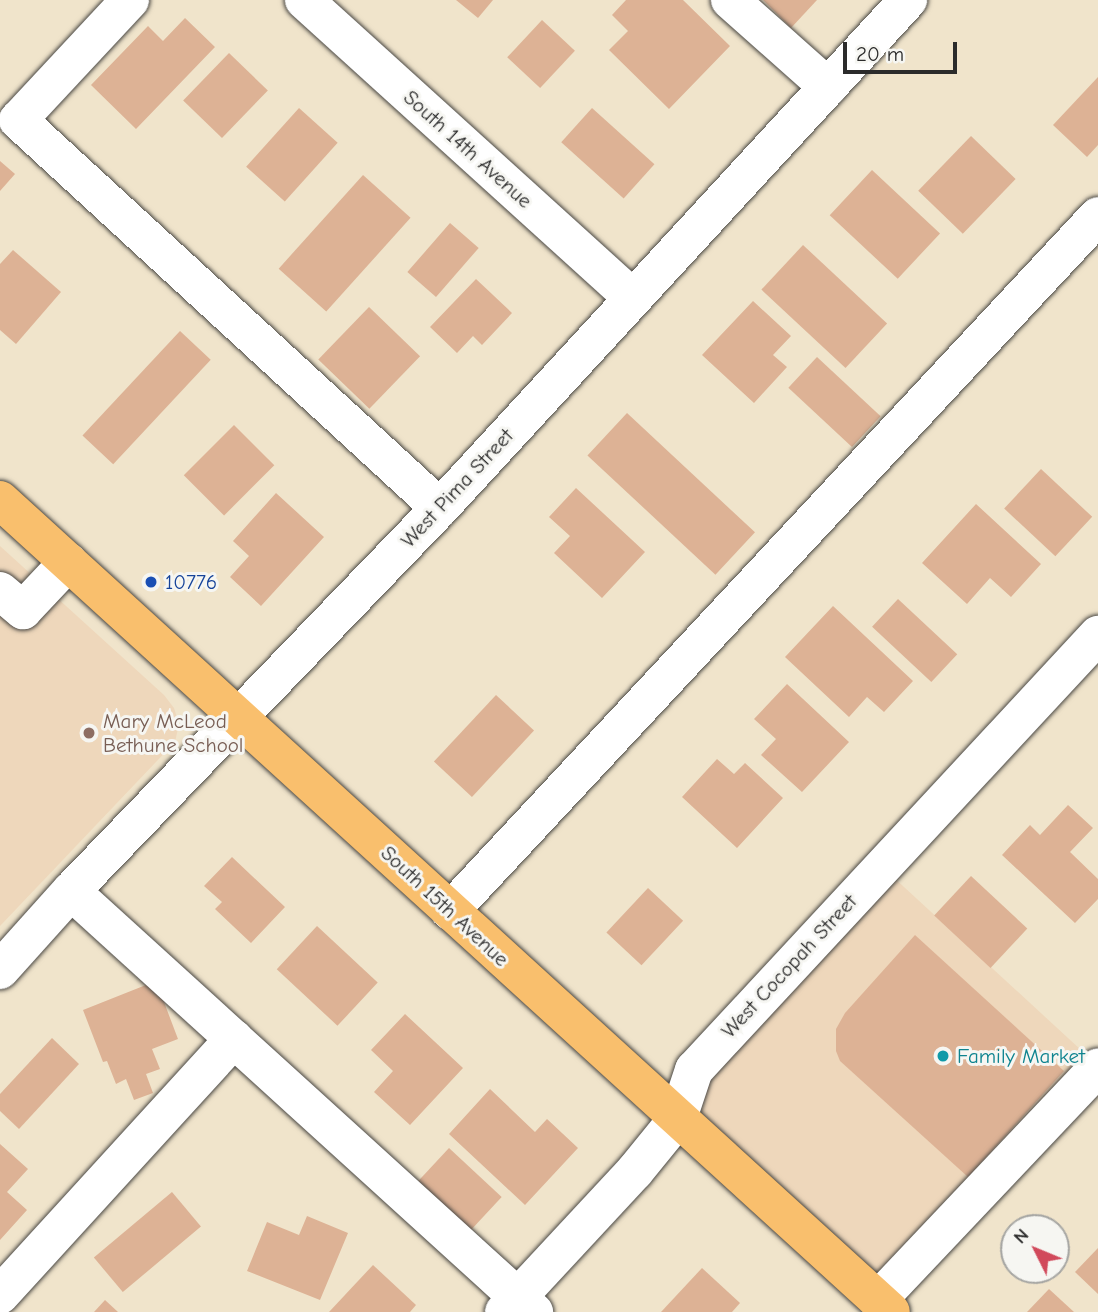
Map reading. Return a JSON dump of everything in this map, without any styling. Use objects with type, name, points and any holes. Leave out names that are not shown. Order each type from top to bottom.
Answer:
[{"type":"main road","name":"South 15th Avenue","points":[[0,500],[884,1306]]},
{"type":"street","points":[[130,0],[18,120],[439,508]]},
{"type":"street","name":"South 14th Avenue","points":[[304,0],[633,298]]},
{"type":"street","points":[[730,0],[828,88]]},
{"type":"street","name":"West Pima Street","points":[[0,970],[71,891],[439,508],[908,0]]},
{"type":"street","points":[[450,911],[1098,216]]},
{"type":"street","points":[[0,591],[23,610],[68,562]]},
{"type":"street","name":"West Cocopah Street","points":[[518,1307],[678,1118],[694,1070],[1098,635]]},
{"type":"street","points":[[71,891],[234,1039],[518,1307]]},
{"type":"street","points":[[0,1295],[234,1039]]},
{"type":"street","points":[[884,1306],[1098,1067]]},
{"type":"shaded area","name":"Mary McLeod Bethune School","points":[[0,546],[164,695],[174,708],[179,724],[175,742],[0,926]]},
{"type":"shaded area","points":[[891,875],[1093,1061],[882,1288],[694,1111],[711,1067]]},
{"type":"building","points":[[456,0],[493,0],[478,18]]},
{"type":"building","points":[[626,0],[683,0],[730,46],[669,109],[609,50],[628,31],[612,15]]},
{"type":"building","points":[[763,0],[817,0],[791,28]]},
{"type":"building","points":[[185,18],[215,47],[136,129],[91,85],[148,26],[163,41]]},
{"type":"building","points":[[542,20],[575,51],[540,88],[507,57]]},
{"type":"building","points":[[229,53],[268,91],[222,138],[183,100]]},
{"type":"building","points":[[1098,77],[1098,145],[1087,157],[1053,125]]},
{"type":"building","points":[[299,108],[338,143],[285,202],[246,167]]},
{"type":"building","points":[[592,108],[654,164],[624,198],[561,142]]},
{"type":"building","points":[[971,136],[1016,179],[963,234],[918,191]]},
{"type":"building","points":[[0,161],[15,174],[0,191]]},
{"type":"building","points":[[872,170],[940,233],[898,279],[830,215]]},
{"type":"building","points":[[363,175],[411,218],[326,311],[279,269]]},
{"type":"building","points":[[450,223],[479,248],[436,297],[407,272]]},
{"type":"building","points":[[803,245],[887,323],[846,368],[761,290]]},
{"type":"building","points":[[13,250],[61,292],[16,344],[0,330],[0,264]]},
{"type":"building","points":[[476,279],[512,313],[482,345],[473,336],[457,353],[430,327]]},
{"type":"building","points":[[753,301],[791,336],[773,355],[787,367],[754,403],[702,355]]},
{"type":"building","points":[[369,307],[420,356],[369,409],[318,360]]},
{"type":"building","points":[[180,331],[211,360],[113,464],[82,436]]},
{"type":"building","points":[[817,357],[881,416],[852,447],[788,388]]},
{"type":"building","points":[[627,413],[755,532],[715,575],[587,455]]},
{"type":"building","points":[[234,425],[274,465],[224,516],[184,475]]},
{"type":"building","points":[[1041,469],[1092,517],[1055,556],[1004,508]]},
{"type":"building","points":[[576,488],[645,552],[602,598],[554,553],[570,536],[549,517]]},
{"type":"building","points":[[276,493],[324,537],[261,606],[230,577],[249,556],[233,541]]},
{"type":"building","points":[[976,504],[1041,564],[1011,597],[990,578],[967,604],[922,563]]},
{"type":"building","points":[[898,599],[957,654],[931,682],[872,627]]},
{"type":"building","points":[[833,606],[913,681],[884,712],[867,697],[849,717],[785,657]]},
{"type":"building","points":[[787,684],[849,742],[802,792],[761,755],[776,739],[754,719]]},
{"type":"building","points":[[496,695],[534,730],[472,797],[434,762]]},
{"type":"building","points":[[717,759],[734,774],[745,763],[783,798],[737,848],[682,797]]},
{"type":"building","points":[[1068,805],[1093,828],[1070,852],[1098,879],[1098,899],[1075,923],[1002,855],[1030,825],[1040,835]]},
{"type":"building","points":[[232,857],[285,907],[251,943],[215,909],[222,902],[204,886]]},
{"type":"building","points":[[971,876],[1027,929],[990,968],[934,915]]},
{"type":"building","points":[[648,888],[683,921],[642,965],[606,933]]},
{"type":"building","points":[[317,926],[378,983],[337,1026],[277,969]]},
{"type":"building","name":"Family Market","points":[[915,935],[1064,1071],[968,1177],[840,1061],[836,1051],[836,1029],[845,1013]]},
{"type":"building","points":[[156,981],[178,1039],[152,1049],[160,1069],[146,1074],[153,1093],[134,1100],[126,1079],[116,1084],[107,1061],[103,1062],[83,1010]]},
{"type":"building","points":[[405,1014],[463,1068],[410,1125],[374,1092],[393,1071],[371,1050]]},
{"type":"building","points":[[52,1038],[79,1064],[19,1129],[0,1111],[0,1094]]},
{"type":"building","points":[[490,1089],[535,1132],[547,1119],[578,1148],[525,1205],[449,1134]]},
{"type":"building","points":[[0,1144],[28,1169],[7,1192],[27,1210],[0,1240]]},
{"type":"building","points":[[449,1148],[502,1197],[471,1230],[418,1181]]},
{"type":"building","points":[[172,1192],[201,1226],[123,1292],[94,1258]]},
{"type":"building","points":[[307,1216],[348,1233],[320,1300],[247,1271],[267,1222],[299,1235]]},
{"type":"building","points":[[1098,1248],[1098,1294],[1075,1272]]},
{"type":"building","points":[[373,1265],[416,1305],[410,1312],[329,1312]]},
{"type":"building","points":[[702,1268],[740,1303],[732,1312],[661,1312]]},
{"type":"building","points":[[1049,1289],[1074,1312],[1027,1312]]},
{"type":"building","points":[[105,1300],[118,1312],[94,1312]]},
{"type":"place","name":"10776","points":[[151,582]]},
{"type":"place","name":"Mary McLeod Bethune School","points":[[89,733]]},
{"type":"place","name":"Family Market","points":[[943,1056]]}]
